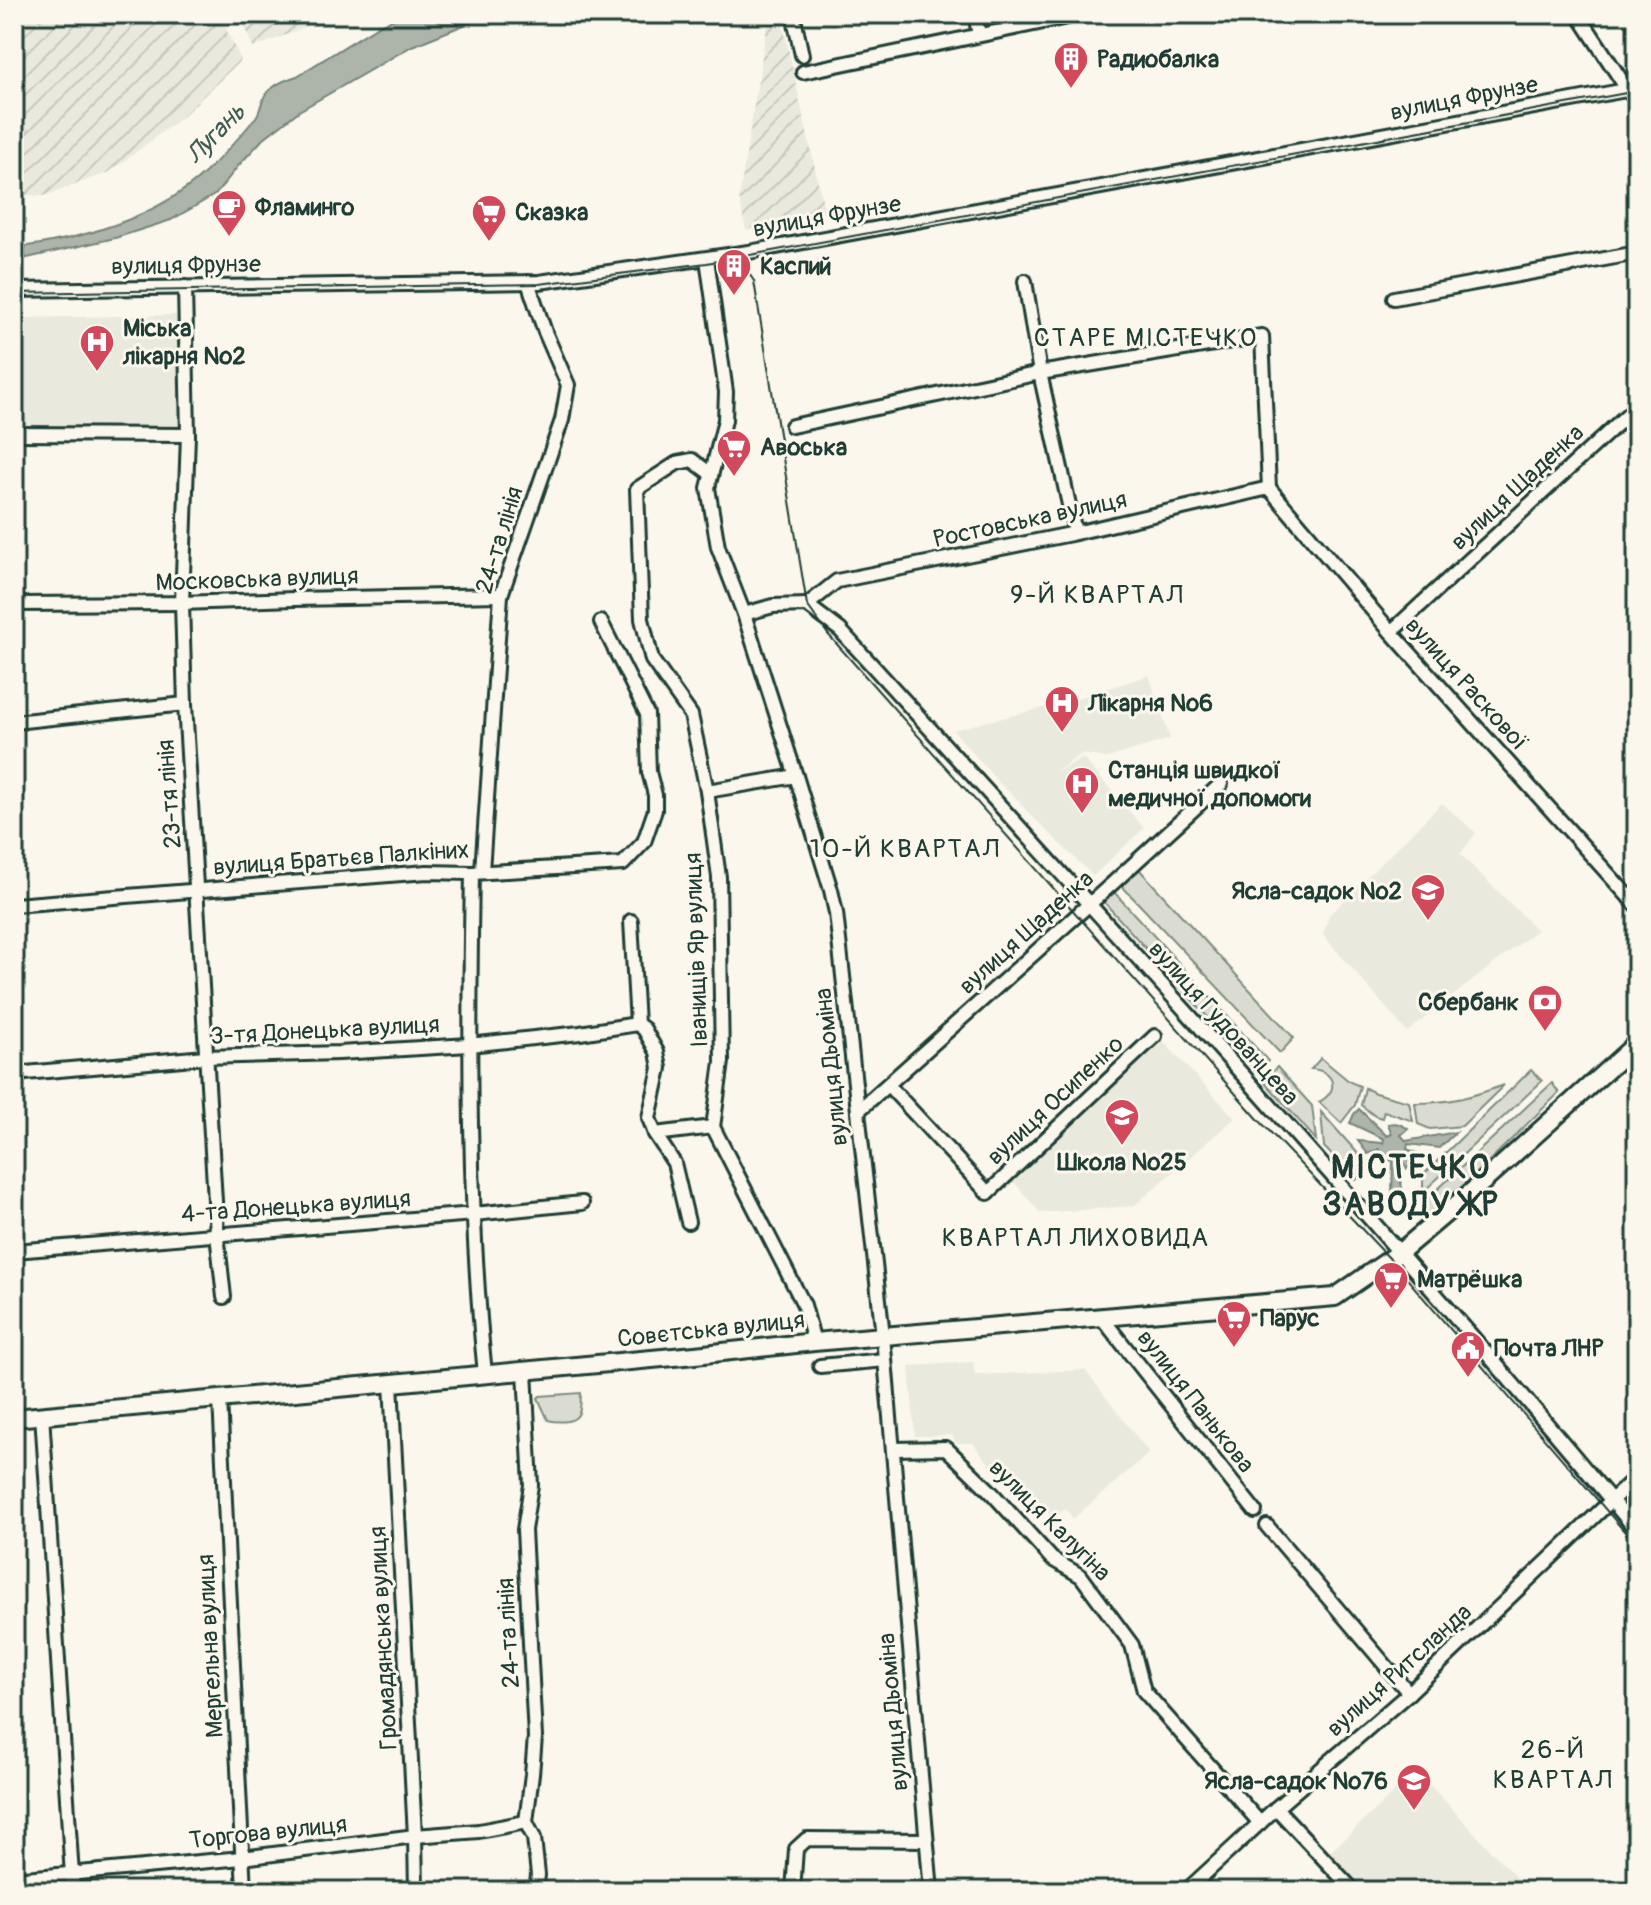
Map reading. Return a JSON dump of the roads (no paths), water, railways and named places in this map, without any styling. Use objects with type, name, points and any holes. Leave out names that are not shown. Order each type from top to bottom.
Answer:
[{"type":"main road","name":"Совєтська вулиця","points":[[14,1418],[814,1342],[1335,1297],[1399,1253],[1637,1043]]},
{"type":"street","points":[[793,14],[802,55]]},
{"type":"street","points":[[975,14],[979,35]]},
{"type":"street","points":[[803,72],[1082,14]]},
{"type":"street","points":[[1578,14],[1632,88]]},
{"type":"street","name":"вулиця Фрунзе","points":[[14,290],[528,282],[707,259],[1632,88]]},
{"type":"street","points":[[1394,298],[1637,253]]},
{"type":"street","name":"вулиця Дьоміна","points":[[707,259],[726,392],[725,420],[708,488],[718,547],[744,614],[836,913],[883,1336],[931,1891]]},
{"type":"street","points":[[1025,281],[1040,373],[1075,532]]},
{"type":"street","name":"24-та лінія","points":[[485,1374],[474,1214],[469,1045],[477,872],[501,595],[562,420],[568,385],[528,282]]},
{"type":"street","name":"23-тя лінія","points":[[185,287],[188,435],[182,603],[185,704],[205,1057],[224,1297]]},
{"type":"street","points":[[792,426],[1040,373],[1262,336],[1269,488]]},
{"type":"street","name":"вулиця Щаденка","points":[[1391,632],[1637,406]]},
{"type":"street","points":[[14,434],[188,435]]},
{"type":"street","name":"Іванищів Яр вулиця","points":[[711,474],[692,460],[677,463],[637,489],[642,619],[652,660],[691,715],[707,791],[719,877],[722,1062],[713,1127]]},
{"type":"street","name":"Ростовська вулиця","points":[[807,605],[837,581],[1269,488]]},
{"type":"street","name":"вулиця Раскової","points":[[1269,488],[1391,632],[1637,906]]},
{"type":"street","name":"Московська вулиця","points":[[14,604],[501,595]]},
{"type":"street","points":[[744,614],[773,606],[807,605]]},
{"type":"street","name":"вулиця Гудованцева","points":[[807,605],[840,630],[1090,904],[1399,1253],[1637,1531]]},
{"type":"street","name":"вулиця Братьєв Палкіних","points":[[14,905],[427,872],[623,864],[644,842],[655,810],[655,795],[649,772],[647,714],[601,622]]},
{"type":"street","points":[[14,722],[185,704]]},
{"type":"street","points":[[707,791],[796,776]]},
{"type":"street","name":"вулиця Щаденка","points":[[858,1111],[1221,784]]},
{"type":"street","points":[[631,921],[637,1024],[644,1029],[657,1052],[660,1068],[649,1118],[655,1134],[674,1163],[688,1222]]},
{"type":"street","name":"3-тя Донецька вулиця","points":[[14,1074],[205,1057],[469,1045],[637,1024]]},
{"type":"street","name":"вулиця Осипенко","points":[[888,1085],[988,1193],[1155,1036]]},
{"type":"street","points":[[655,1134],[713,1127],[804,1305],[814,1342]]},
{"type":"street","name":"4-та Донецька вулиця","points":[[14,1251],[582,1203]]},
{"type":"street","name":"вулиця Панькова","points":[[1102,1318],[1255,1511]]},
{"type":"street","points":[[820,1366],[885,1360]]},
{"type":"street","name":"24-та лінія","points":[[525,1371],[531,1485],[524,1530],[535,1737],[526,1822],[534,1838],[538,1875],[536,1891]]},
{"type":"street","name":"Громадянська вулиця","points":[[391,1383],[416,1891]]},
{"type":"street","name":"Мергельна вулиця","points":[[220,1399],[244,1891]]},
{"type":"street","points":[[42,1414],[73,1891]]},
{"type":"street","name":"вулиця Калугіна","points":[[893,1449],[946,1448],[1052,1559],[1081,1576],[1132,1645],[1144,1691],[1260,1823]]},
{"type":"street","name":"вулиця Ритсланда","points":[[1186,1891],[1409,1693],[1637,1476]]},
{"type":"street","points":[[1267,1526],[1409,1693]]},
{"type":"street","points":[[1276,1808],[1354,1891]]},
{"type":"street","name":"Торгова вулиця","points":[[14,1879],[242,1858],[479,1831],[526,1822]]},
{"type":"street","points":[[793,1891],[796,1849],[807,1839],[926,1840]]},
{"type":"tram line","points":[[14,293],[539,284],[707,263],[1637,91]]},
{"type":"tram line","points":[[728,258],[743,265],[754,281],[807,605],[827,633],[1258,1119],[1390,1259],[1637,1546]]},
{"type":"place","name":"Радиобалка","points":[[1071,90]]},
{"type":"place","name":"Фламинго","points":[[229,238]]},
{"type":"place","name":"Сказка","points":[[489,243]]},
{"type":"place","name":"Каспий","points":[[734,297]]},
{"type":"place","name":"Міська лікарня №2","points":[[97,373]]},
{"type":"place","name":"Авоська","points":[[734,478]]},
{"type":"place","name":"Лікарня №6","points":[[1062,734]]},
{"type":"place","name":"Станція швидкої медичної допомоги","points":[[1082,815]]},
{"type":"place","name":"Ясла-садок №2","points":[[1428,922]]},
{"type":"place","name":"Сбербанк","points":[[1545,1033]]},
{"type":"place","name":"Школа №25","points":[[1122,1147]]},
{"type":"place","name":"Матрёшка","points":[[1391,1310]]},
{"type":"place","name":"Парус","points":[[1234,1349]]},
{"type":"place","name":"Почта ЛНР","points":[[1468,1379]]},
{"type":"place","name":"Ясла-садок №76","points":[[1414,1812]]},
{"type":"district","name":"СТАРЕ МІСТЕЧКО","points":[[1146,337]]},
{"type":"district","name":"9-Й КВАРТАЛ","points":[[1097,594]]},
{"type":"district","name":"10-Й КВАРТАЛ","points":[[905,848]]},
{"type":"district","name":"МІСТЕЧКО ЗАВОДУ ЖР","points":[[1411,1186]]},
{"type":"district","name":"КВАРТАЛ ЛИХОВИДА","points":[[1076,1237]]},
{"type":"district","name":"26-Й КВАРТАЛ","points":[[1553,1764]]},
{"type":"water label","name":"Лугань","points":[[215,133]]}]
